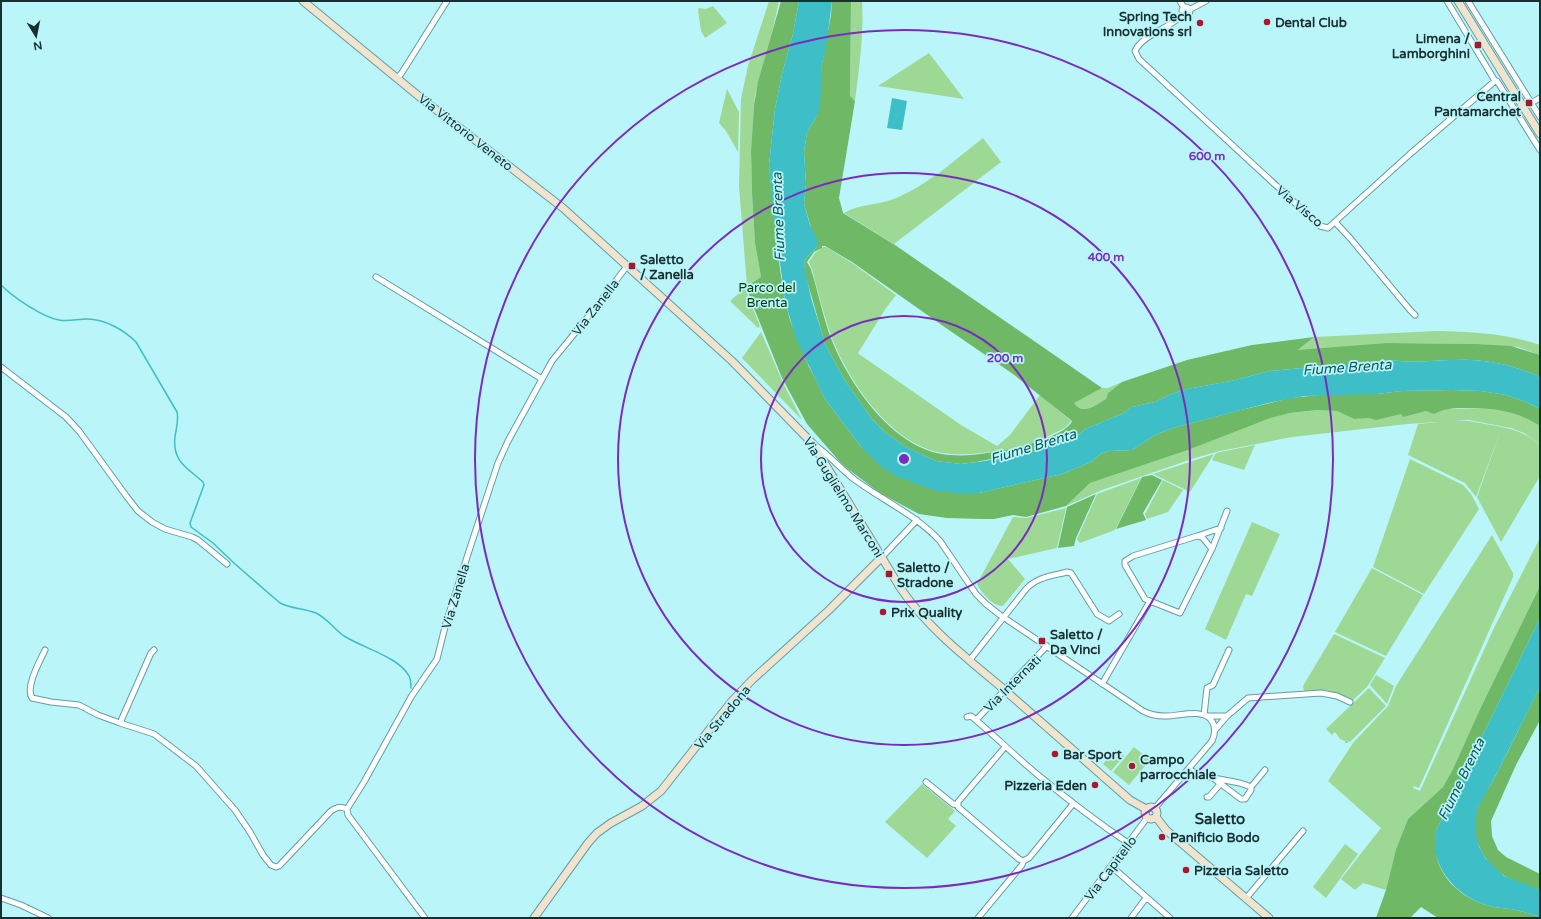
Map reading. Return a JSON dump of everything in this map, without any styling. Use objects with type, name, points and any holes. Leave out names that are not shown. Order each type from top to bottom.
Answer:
[{"type":"main road","name":"Via Vittorio Veneto","points":[[303,1],[448,120],[563,208],[627,266]]},
{"type":"main road","points":[[1458,1],[1540,134]]},
{"type":"main road","name":"Via Guglielmo Marconi","points":[[627,266],[732,361],[813,444],[904,594],[943,638],[1130,800],[1146,809]]},
{"type":"main road","name":"Via Stradona","points":[[534,918],[588,843],[597,833],[611,823],[642,806],[661,791],[732,701],[752,680],[829,610],[882,557]]},
{"type":"main road","points":[[1156,817],[1151,819],[1147,818],[1145,815],[1146,809],[1150,807],[1155,808],[1157,813],[1156,817],[1166,830],[1269,918]]},
{"type":"street","points":[[397,78],[447,1]]},
{"type":"street","points":[[1180,1],[1187,9],[1206,1]]},
{"type":"street","points":[[1447,1],[1495,81],[1540,150]]},
{"type":"street","points":[[1468,1],[1540,117]]},
{"type":"street","name":"Via Visco","points":[[1187,9],[1187,15],[1183,14],[1177,20],[1138,44],[1135,51],[1139,59],[1320,226],[1328,228],[1495,81]]},
{"type":"street","points":[[1493,58],[1501,54]]},
{"type":"street","points":[[1531,103],[1540,98]]},
{"type":"street","points":[[1335,222],[1415,315]]},
{"type":"street","name":"Via Zanella","points":[[347,809],[364,782],[411,697],[437,659],[446,623],[498,462],[514,428],[559,352],[627,266]]},
{"type":"street","points":[[376,277],[542,379]]},
{"type":"street","points":[[1,367],[66,417],[79,431],[138,511],[152,522],[165,529],[198,540],[227,564]]},
{"type":"street","points":[[813,444],[855,479],[883,499],[917,520],[940,541],[980,600],[1136,707],[1147,713],[1164,716],[1196,714],[1206,716],[1227,716]]},
{"type":"street","points":[[1221,528],[1133,556],[1125,561],[1125,565],[1136,586],[1145,599],[1180,613],[1212,549],[1221,528],[1228,511]]},
{"type":"street","name":"Via Stradona","points":[[882,557],[917,520]]},
{"type":"street","points":[[1197,536],[1202,537],[1212,549]]},
{"type":"street","points":[[969,661],[1030,585],[1041,578],[1067,572],[1071,573],[1097,614],[1109,621],[1119,614]]},
{"type":"street","points":[[1102,684],[1150,601]]},
{"type":"street","name":"Via Internati","points":[[977,719],[1047,646]]},
{"type":"street","points":[[45,650],[30,684],[30,694],[32,698],[78,705],[120,724],[154,734],[196,766],[235,810],[263,855],[274,867],[281,864],[336,807],[347,809],[348,815],[425,918]]},
{"type":"street","points":[[120,724],[151,653],[154,650]]},
{"type":"street","points":[[1215,730],[1213,723],[1206,716],[1207,688],[1213,685],[1229,650]]},
{"type":"street","points":[[1155,808],[1208,746],[1215,730],[1227,716],[1248,698],[1321,693],[1337,696],[1350,702]]},
{"type":"street","name":"Via Internati","points":[[967,716],[977,719],[1005,747],[1073,804],[1128,843]]},
{"type":"street","points":[[958,805],[958,802],[1005,747]]},
{"type":"street","points":[[1189,769],[1222,782],[1251,787]]},
{"type":"street","points":[[1222,782],[1241,799],[1245,798],[1251,790],[1251,787],[1265,770]]},
{"type":"street","points":[[926,782],[953,804],[958,805],[960,809],[1019,859],[1024,861]]},
{"type":"street","points":[[1207,797],[1209,797],[1222,782]]},
{"type":"street","points":[[978,918],[1073,804]]},
{"type":"street","name":"Via Capitello","points":[[1072,918],[1147,818]]},
{"type":"street","points":[[1248,896],[1302,831]]},
{"type":"street","points":[[1111,866],[1170,918]]},
{"type":"street","points":[[1,898],[21,905],[48,918]]},
{"type":"street","points":[[1131,918],[1146,898]]},
{"type":"green space","points":[[769,1],[779,1],[755,95],[751,151],[755,243],[761,277],[747,286],[739,186],[741,99],[748,66]]},
{"type":"green space","name":"Parco del Brenta","points":[[781,1],[799,1],[793,34],[782,74],[775,109],[769,165],[780,269],[785,301],[790,320],[809,367],[825,399],[862,448],[957,493],[979,493],[1062,474],[1091,462],[1100,454],[1109,451],[1132,450],[1155,435],[1173,428],[1290,398],[1329,394],[1377,394],[1402,391],[1481,391],[1506,395],[1540,409],[1540,426],[1523,417],[1506,411],[1478,408],[1450,409],[1434,414],[1426,411],[1403,417],[1401,414],[1376,420],[1369,418],[1354,419],[1337,411],[1317,410],[1290,413],[1270,418],[1188,450],[1090,483],[1066,506],[1026,517],[1013,515],[994,519],[982,519],[947,518],[919,514],[880,493],[840,462],[807,424],[782,378],[750,298],[747,286],[761,277],[755,243],[752,193],[751,151],[754,105],[758,82]]},
{"type":"green space","points":[[832,1],[851,1],[850,96],[855,101],[839,198],[843,213],[895,245],[1102,388],[1074,403],[1081,409],[1089,408],[1106,399],[1108,393],[1122,382],[1187,360],[1252,345],[1314,337],[1298,350],[1386,343],[1511,346],[1540,355],[1540,377],[1506,365],[1471,360],[1410,362],[1390,360],[1270,371],[1231,381],[1187,389],[1169,395],[1155,402],[1132,407],[1122,414],[1085,429],[1080,434],[1061,440],[1054,445],[1037,451],[961,464],[936,461],[906,447],[886,433],[872,419],[844,379],[824,342],[806,277],[804,264],[806,258],[817,247],[804,204],[806,184],[804,152],[807,132],[817,116],[822,64],[831,15]],"holes":[[[822,246],[825,246],[852,262],[1013,374],[1072,421],[1069,426],[1046,438],[1028,444],[996,452],[969,455],[942,454],[922,448],[904,437],[886,423],[870,406],[856,386],[834,346],[827,327],[811,269],[807,262],[814,252],[822,248]]]},
{"type":"green space","points":[[851,1],[862,1],[862,39],[855,101],[850,97]]},
{"type":"green space","points":[[713,6],[727,23],[705,38],[701,31],[698,10],[699,8],[706,9]]},
{"type":"green space","points":[[929,53],[964,99],[878,86]]},
{"type":"green space","points":[[727,89],[739,112],[738,152],[726,131],[719,123]]},
{"type":"green space","points":[[983,138],[1001,162],[894,244],[844,213],[856,208],[894,199],[918,187],[941,172]]},
{"type":"green space","points":[[823,247],[826,247],[852,263],[896,295],[886,308],[858,353],[859,354],[961,425],[997,446],[1010,435],[1040,395],[1071,421],[1065,428],[1032,443],[1000,451],[975,454],[942,453],[923,447],[904,436],[887,422],[871,405],[857,386],[835,346],[809,262],[815,253]]},
{"type":"green space","points":[[746,287],[749,299],[760,326],[758,328],[730,301]]},
{"type":"green space","points":[[1436,331],[1475,333],[1527,341],[1540,345],[1540,355],[1518,347],[1477,344],[1386,343],[1297,351],[1314,337]]},
{"type":"green space","points":[[761,332],[784,385],[802,420],[742,358]]},
{"type":"green space","points":[[1122,382],[1108,393],[1106,399],[1089,408],[1081,409],[1073,403],[1102,388],[1108,388]]},
{"type":"green space","points":[[1490,408],[1516,414],[1540,426],[1540,444],[1524,433],[1511,428],[1469,420],[1407,424],[1292,437],[1220,451],[1195,458],[1102,490],[1066,506],[1090,483],[1188,450],[1270,417],[1317,410],[1337,411],[1354,419],[1444,409]]},
{"type":"green space","points":[[1469,421],[1502,427],[1476,497],[1465,483],[1408,455],[1418,424]]},
{"type":"green space","points":[[1502,427],[1522,433],[1540,445],[1540,476],[1501,542],[1477,497]]},
{"type":"green space","points":[[1255,445],[1244,470],[1212,460],[1216,453]]},
{"type":"green space","points":[[1214,454],[1190,492],[1153,474]]},
{"type":"green space","points":[[1410,459],[1463,485],[1471,494],[1479,509],[1424,594],[1373,567]]},
{"type":"green space","points":[[1152,475],[1162,480],[1143,513],[1146,520],[1116,529],[1142,477]]},
{"type":"green space","points":[[1141,478],[1115,530],[1080,543],[1077,539],[1097,494]]},
{"type":"green space","points":[[1163,480],[1183,490],[1168,512],[1147,519],[1145,514]]},
{"type":"green space","points":[[1096,494],[1076,538],[1074,546],[1058,548],[1067,507]]},
{"type":"green space","points":[[1066,508],[1057,548],[1008,559],[1025,579],[1003,606],[995,604],[991,601],[977,584],[1013,517],[1026,518]]},
{"type":"green space","points":[[1252,522],[1280,534],[1252,596],[1246,594],[1226,640],[1205,629]]},
{"type":"green space","points":[[1492,535],[1513,573],[1513,577],[1419,788],[1414,786],[1413,788],[1420,791],[1494,628],[1540,538],[1540,586],[1443,787],[1408,819],[1396,849],[1386,890],[1363,883],[1355,890],[1341,879],[1381,828],[1328,781],[1353,743],[1388,706],[1396,686]]},
{"type":"green space","points":[[1372,568],[1423,595],[1386,656],[1335,632]]},
{"type":"green space","points":[[1540,586],[1540,618],[1436,831],[1436,852],[1441,870],[1452,884],[1466,896],[1487,905],[1516,910],[1540,918],[1438,918],[1421,907],[1410,918],[1376,918],[1386,890],[1396,849],[1408,819],[1443,787]]},
{"type":"green space","points":[[1334,634],[1385,658],[1367,687],[1352,701],[1326,690],[1304,691],[1303,686]]},
{"type":"green space","points":[[1376,675],[1394,686],[1387,704],[1370,685]]},
{"type":"green space","points":[[1540,687],[1540,720],[1516,765],[1491,821],[1492,836],[1498,850],[1506,857],[1540,874],[1540,890],[1512,880],[1503,875],[1489,863],[1479,846],[1474,828],[1479,804],[1497,774]]},
{"type":"green space","points":[[1369,688],[1386,706],[1350,742],[1348,741],[1348,743],[1345,743],[1345,741],[1340,739],[1335,732],[1332,735],[1326,729]]},
{"type":"green space","name":"Campo parrocchiale","points":[[1134,747],[1150,760],[1129,785],[1113,772]]},
{"type":"green space","points":[[1115,749],[1124,756],[1111,771],[1103,764]]},
{"type":"green space","points":[[922,784],[955,811],[948,819],[956,826],[927,858],[885,822]]},
{"type":"green space","points":[[1345,844],[1358,854],[1326,898],[1313,887]]},
{"type":"water","name":"Fiume Brenta","points":[[799,1],[832,1],[827,41],[822,64],[820,107],[817,116],[807,132],[804,152],[806,184],[804,204],[810,225],[818,241],[817,247],[806,258],[804,264],[811,298],[824,342],[844,379],[872,419],[886,433],[906,447],[936,461],[961,464],[985,461],[1037,451],[1054,445],[1061,440],[1080,434],[1085,429],[1122,414],[1132,407],[1155,402],[1169,395],[1187,389],[1231,381],[1270,371],[1390,360],[1411,362],[1471,360],[1498,363],[1515,367],[1540,377],[1540,409],[1506,395],[1481,391],[1402,391],[1377,394],[1304,396],[1268,403],[1173,428],[1155,435],[1132,450],[1109,451],[1100,454],[1091,462],[1062,474],[979,493],[936,491],[896,476],[880,466],[862,448],[825,399],[796,339],[785,301],[769,165],[775,109],[782,74],[793,34]]},
{"type":"water","points":[[892,98],[907,101],[902,130],[887,128]]},
{"type":"water","points":[[1540,618],[1540,687],[1497,773],[1477,809],[1476,833],[1479,847],[1486,859],[1504,876],[1540,890],[1540,917],[1516,910],[1483,904],[1462,893],[1453,885],[1440,866],[1436,855],[1435,843],[1436,831]]},
{"type":"waterway","points":[[1,285],[20,301],[44,315],[62,321],[87,319],[101,321],[120,329],[136,342],[177,412],[178,421],[175,437],[176,453],[182,464],[203,482],[204,485],[190,523],[191,527],[213,543],[280,603],[316,613],[324,618],[344,636],[397,663],[409,676],[411,680],[411,688]]},
{"type":"place","name":"Dental Club","points":[[1267,22]]},
{"type":"place","name":"Spring Tech Innovations srl","points":[[1200,23]]},
{"type":"place","name":"Limena / Lamborghini","points":[[1478,45]]},
{"type":"place","name":"Central Pantamarchet","points":[[1529,103]]},
{"type":"place","name":"Saletto / Zanella","points":[[632,266]]},
{"type":"place","name":"Saletto / Stradone","points":[[889,574]]},
{"type":"place","name":"Prix Quality","points":[[883,612]]},
{"type":"place","name":"Saletto / Da Vinci","points":[[1042,641]]},
{"type":"place","name":"Bar Sport","points":[[1055,754]]},
{"type":"place","name":"Campo parrocchiale","points":[[1132,766]]},
{"type":"place","name":"Pizzeria Eden","points":[[1095,785]]},
{"type":"place","name":"Panificio Bodo","points":[[1162,837]]},
{"type":"place","name":"Pizzeria Saletto","points":[[1186,870]]},
{"type":"district","name":"Saletto","points":[[1220,819]]}]
